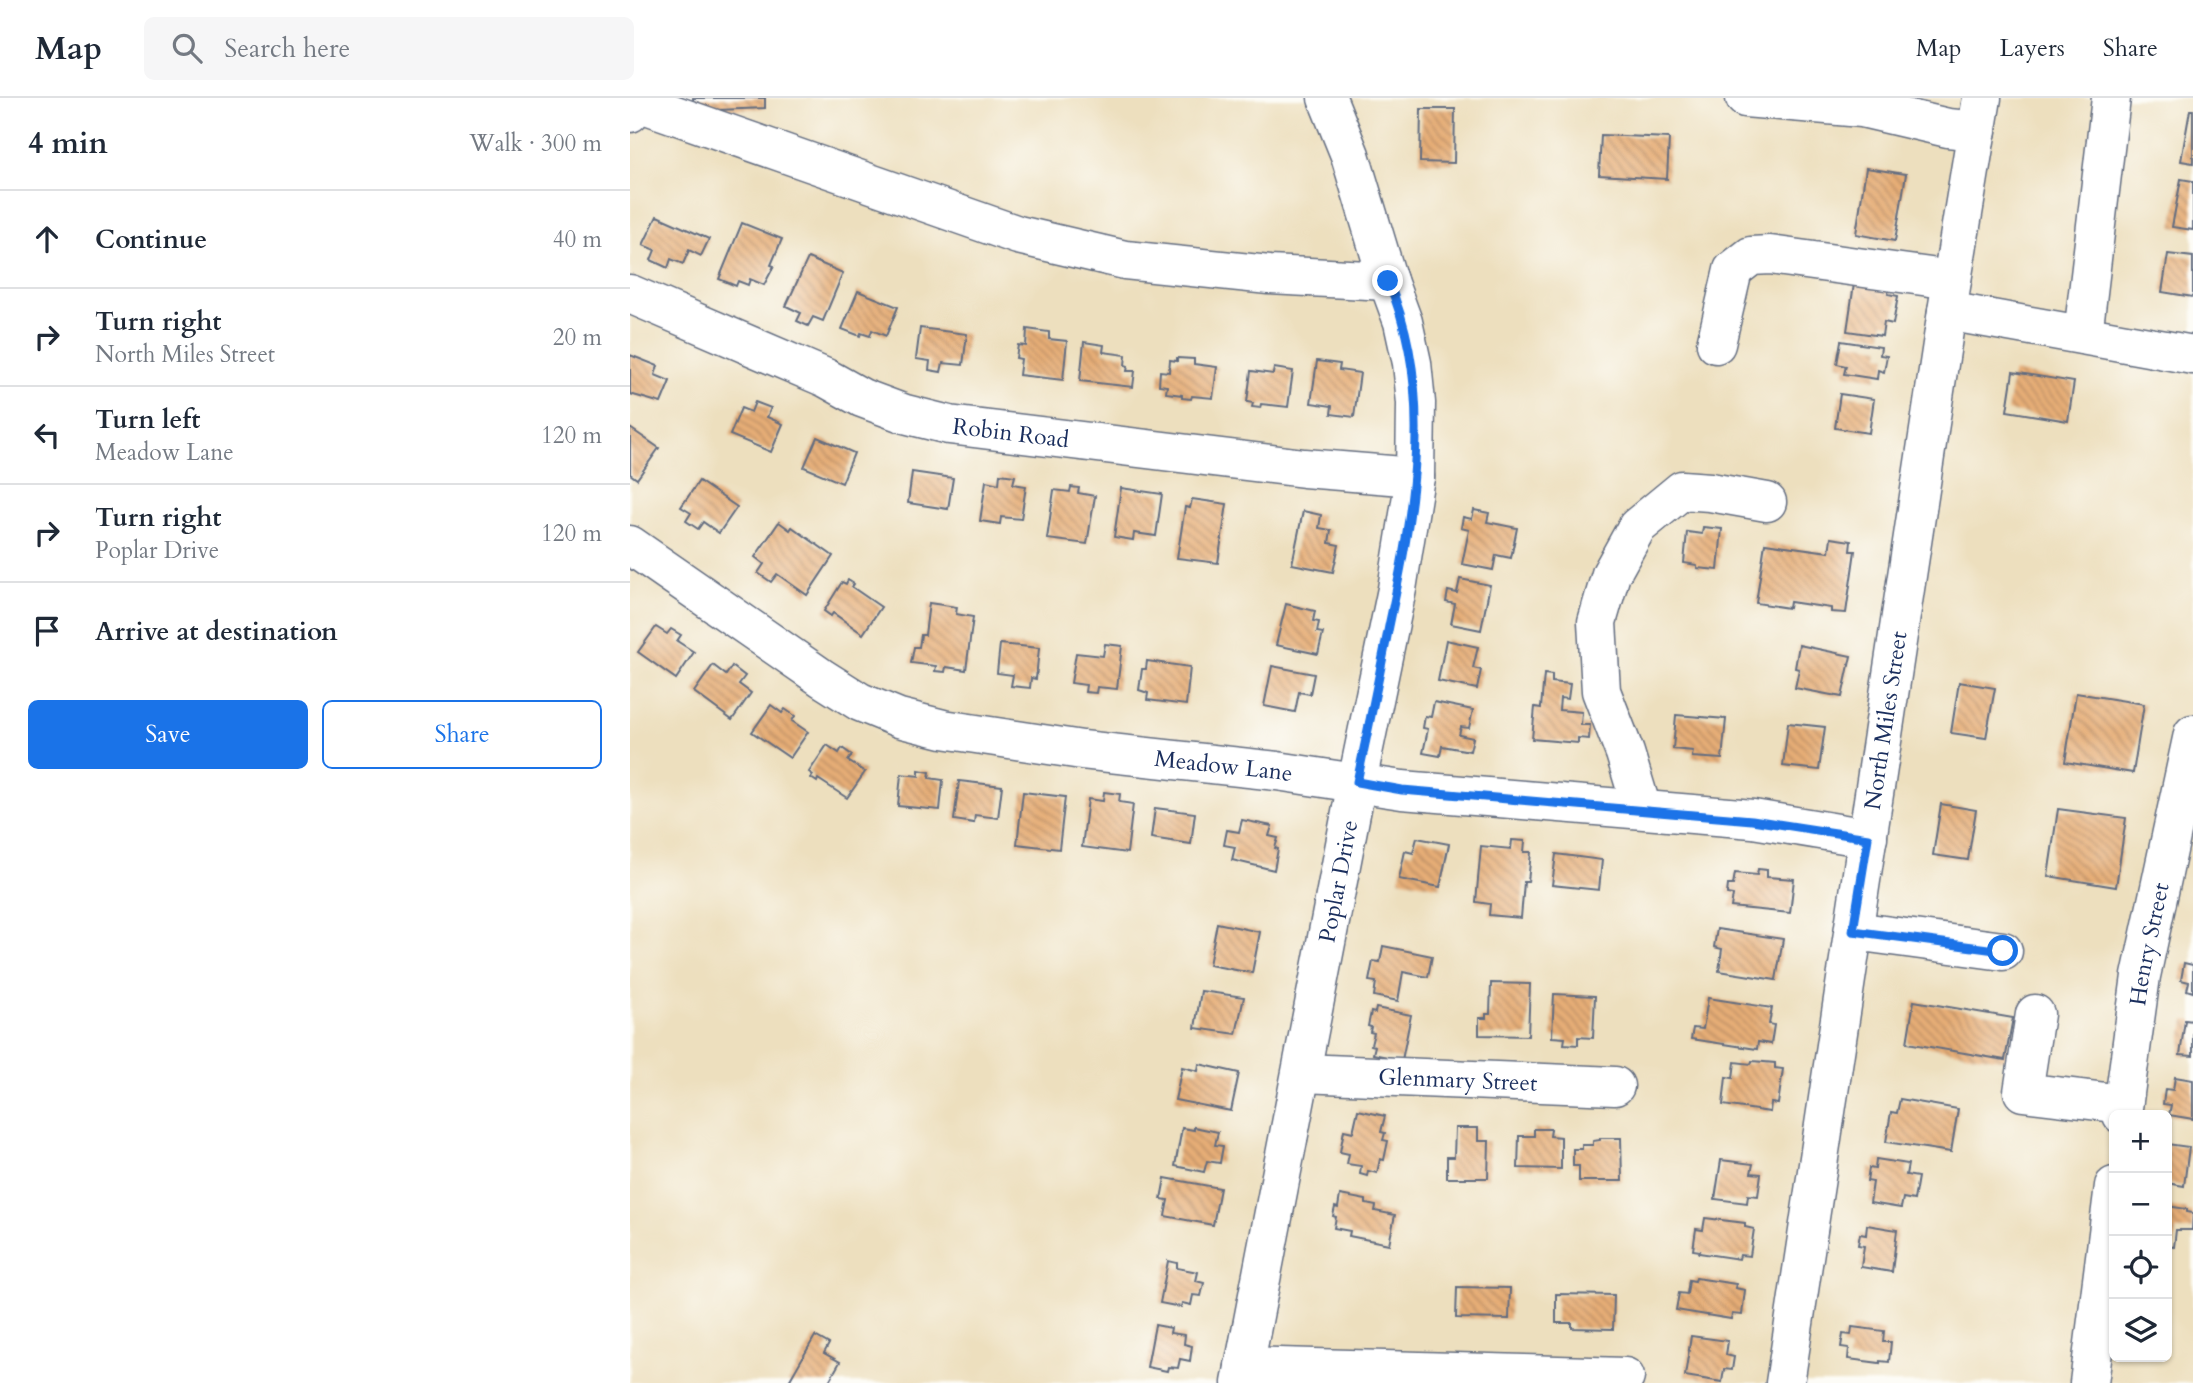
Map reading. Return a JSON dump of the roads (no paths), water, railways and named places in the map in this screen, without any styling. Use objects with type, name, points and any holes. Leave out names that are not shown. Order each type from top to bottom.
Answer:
[{"type":"street","name":"Poplar Drive","points":[[1242,1375],[1397,589],[1415,477],[1416,403],[1412,363],[1400,312],[1350,155],[1327,98]]},
{"type":"street","points":[[1745,98],[1862,108],[1948,128],[1980,114]]},
{"type":"street","points":[[2082,335],[2111,98]]},
{"type":"street","points":[[632,107],[1018,235],[1125,260],[1269,275],[1388,281]]},
{"type":"street","name":"North Miles Street","points":[[1785,1383],[1950,295],[1980,114]]},
{"type":"street","points":[[1716,344],[1733,270],[1751,256],[1770,255],[1950,295],[2082,335],[2193,355]]},
{"type":"street","name":"Robin Road","points":[[630,294],[825,378],[862,398],[905,414],[949,425],[1304,468],[1415,477]]},
{"type":"street","points":[[1642,809],[1625,753],[1601,691],[1597,622],[1611,574],[1637,527],[1682,490],[1768,502]]},
{"type":"street","name":"Meadow Lane","points":[[630,545],[860,702],[898,718],[943,729],[1082,750],[1277,771],[1402,790],[1752,820],[1868,838]]},
{"type":"street","name":"Henry Street","points":[[2122,1110],[2141,976],[2193,734]]},
{"type":"street","points":[[1853,931],[2003,951]]},
{"type":"street","points":[[2035,1014],[2023,1091],[2122,1110]]},
{"type":"street","name":"Glenmary Street","points":[[1301,1073],[1615,1086]]},
{"type":"street","points":[[2089,1383],[2109,1225]]},
{"type":"street","points":[[1242,1375],[1625,1377]]}]
